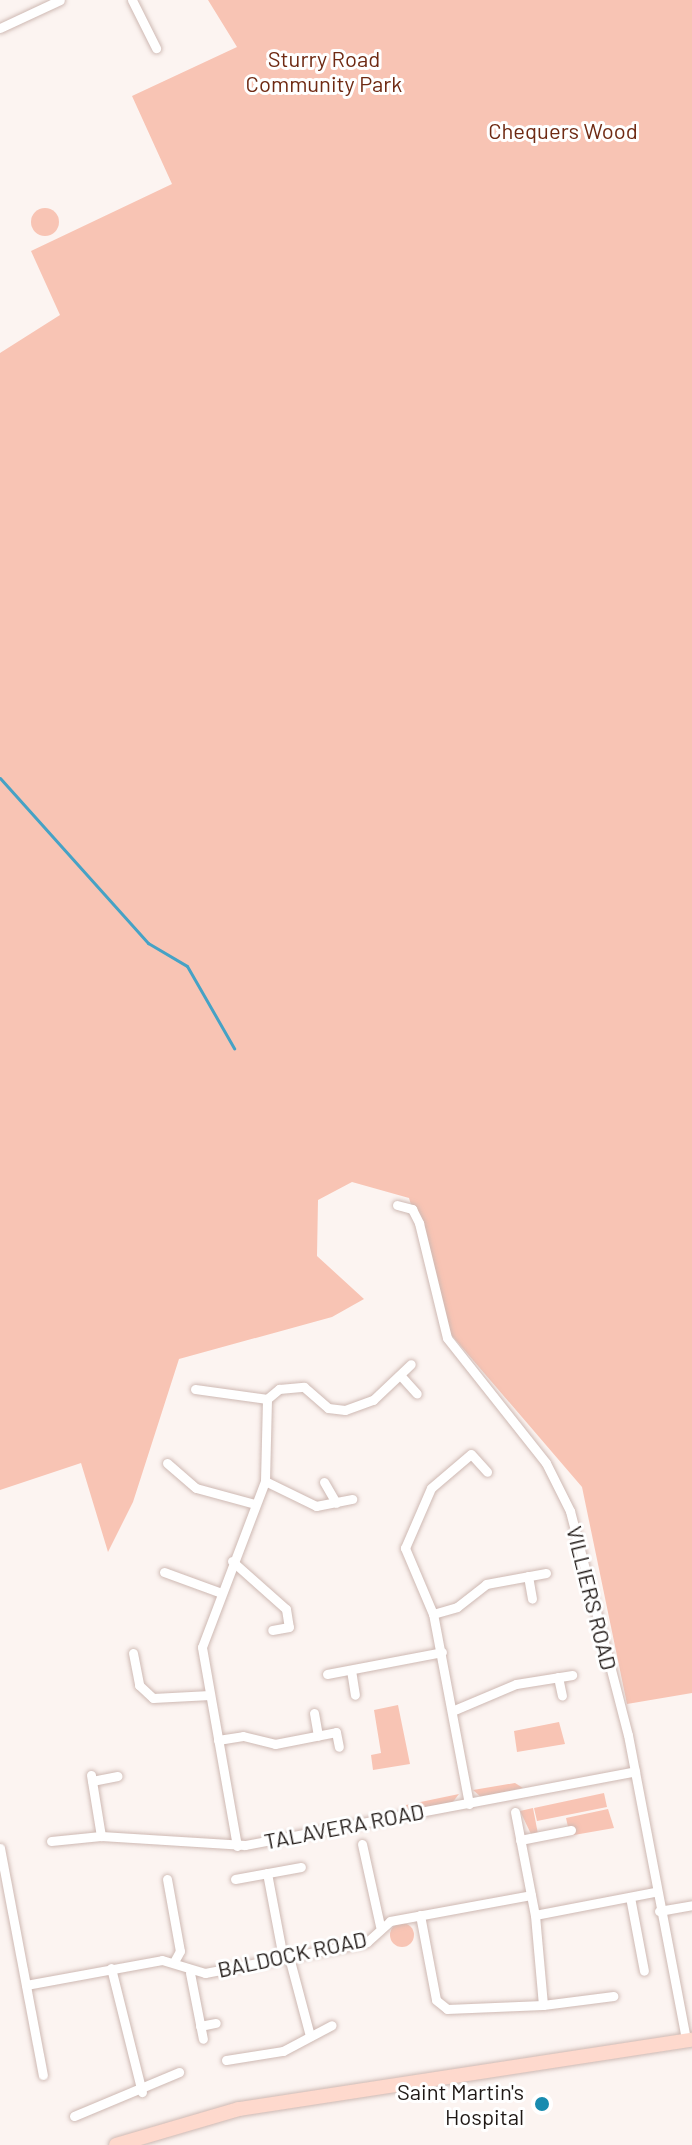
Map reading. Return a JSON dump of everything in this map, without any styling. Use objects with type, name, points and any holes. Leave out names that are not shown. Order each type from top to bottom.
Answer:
[{"type":"main road","points":[[116,2145],[239,2109],[689,2040]]},
{"type":"street","points":[[0,28],[60,0]]},
{"type":"street","points":[[132,0],[156,48]]},
{"type":"street","name":"VILLIERS ROAD","points":[[397,1205],[412,1209],[419,1223],[447,1338],[559,1484],[635,1771],[655,1892],[689,2040]]},
{"type":"street","points":[[195,1389],[267,1399],[295,1386],[345,1410],[373,1400],[411,1364]]},
{"type":"street","points":[[400,1375],[417,1394]]},
{"type":"street","points":[[237,1846],[202,1647],[219,1592],[265,1481],[267,1399]]},
{"type":"street","points":[[469,1804],[433,1614],[405,1548],[431,1488],[471,1454],[487,1472]]},
{"type":"street","points":[[167,1463],[196,1488],[255,1504]]},
{"type":"street","points":[[265,1481],[309,1505],[352,1499]]},
{"type":"street","points":[[324,1482],[336,1503]]},
{"type":"street","points":[[232,1561],[286,1609],[289,1627],[272,1630]]},
{"type":"street","points":[[164,1572],[219,1592]]},
{"type":"street","points":[[433,1614],[457,1607],[486,1584],[546,1573]]},
{"type":"street","points":[[528,1576],[532,1599]]},
{"type":"street","points":[[327,1674],[442,1652]]},
{"type":"street","points":[[133,1653],[139,1685],[153,1698],[210,1695]]},
{"type":"street","points":[[351,1670],[355,1695]]},
{"type":"street","points":[[452,1711],[506,1687],[572,1675]]},
{"type":"street","points":[[558,1677],[562,1696]]},
{"type":"street","points":[[314,1713],[318,1736]]},
{"type":"street","points":[[218,1740],[243,1736],[275,1744],[336,1732],[339,1747]]},
{"type":"street","name":"TALAVERA ROAD","points":[[51,1841],[101,1836],[237,1846],[635,1771]]},
{"type":"street","points":[[101,1836],[91,1778],[118,1776]]},
{"type":"street","points":[[515,1812],[535,1915],[543,2005]]},
{"type":"street","points":[[520,1840],[571,1830]]},
{"type":"street","points":[[362,1844],[380,1926]]},
{"type":"street","points":[[0,1848],[43,2075]]},
{"type":"street","points":[[235,1879],[301,1867]]},
{"type":"street","points":[[267,1873],[286,1958],[310,2036]]},
{"type":"street","points":[[26,1985],[111,1968],[174,1962],[180,1951],[167,1879]]},
{"type":"street","points":[[535,1915],[655,1892]]},
{"type":"street","name":"BALDOCK ROAD","points":[[174,1962],[190,1973],[286,1958],[367,1942],[380,1926],[420,1915],[531,1895]]},
{"type":"street","points":[[630,1897],[644,1971]]},
{"type":"street","points":[[659,1911],[692,1905]]},
{"type":"street","points":[[420,1915],[438,2006],[543,2005],[613,1996]]},
{"type":"street","points":[[111,1968],[142,2092]]},
{"type":"street","points":[[190,1973],[203,2039]]},
{"type":"street","points":[[200,2026],[216,2023]]},
{"type":"street","points":[[226,2060],[283,2051],[332,2025]]},
{"type":"street","points":[[74,2116],[142,2092],[179,2072]]},
{"type":"green space","points":[[208,0],[692,0],[692,1693],[627,1704],[582,1487],[448,1331],[409,1198],[352,1182],[318,1200],[317,1256],[364,1299],[332,1317],[179,1359],[133,1502],[108,1552],[81,1463],[0,1490],[0,353],[60,315],[31,251],[172,184],[132,96],[237,47]]},
{"type":"green space","points":[[45,208],[55,212],[59,222],[55,232],[45,236],[35,232],[31,222],[35,212]]},
{"type":"green space","points":[[398,1705],[410,1764],[373,1770],[371,1755],[381,1753],[374,1710]]},
{"type":"green space","points":[[559,1722],[565,1744],[517,1752],[514,1731]]},
{"type":"green space","points":[[515,1783],[523,1788],[481,1797],[473,1790]]},
{"type":"green space","points":[[604,1793],[607,1807],[537,1821],[534,1808]]},
{"type":"green space","points":[[459,1794],[452,1803],[408,1811],[406,1805]]},
{"type":"green space","points":[[533,1808],[538,1834],[531,1834],[520,1811]]},
{"type":"green space","points":[[608,1809],[614,1828],[574,1835],[568,1827],[566,1818]]},
{"type":"green space","points":[[402,1923],[410,1927],[414,1935],[410,1943],[402,1947],[394,1943],[390,1935],[394,1927]]},
{"type":"waterway","points":[[0,778],[148,943],[187,966],[234,1048]]},
{"type":"place","name":"Saint Martin's Hospital","points":[[542,2104]]},
{"type":"park label","name":"Sturry Road Community Park","points":[[324,70]]},
{"type":"park label","name":"Chequers Wood","points":[[563,131]]}]
